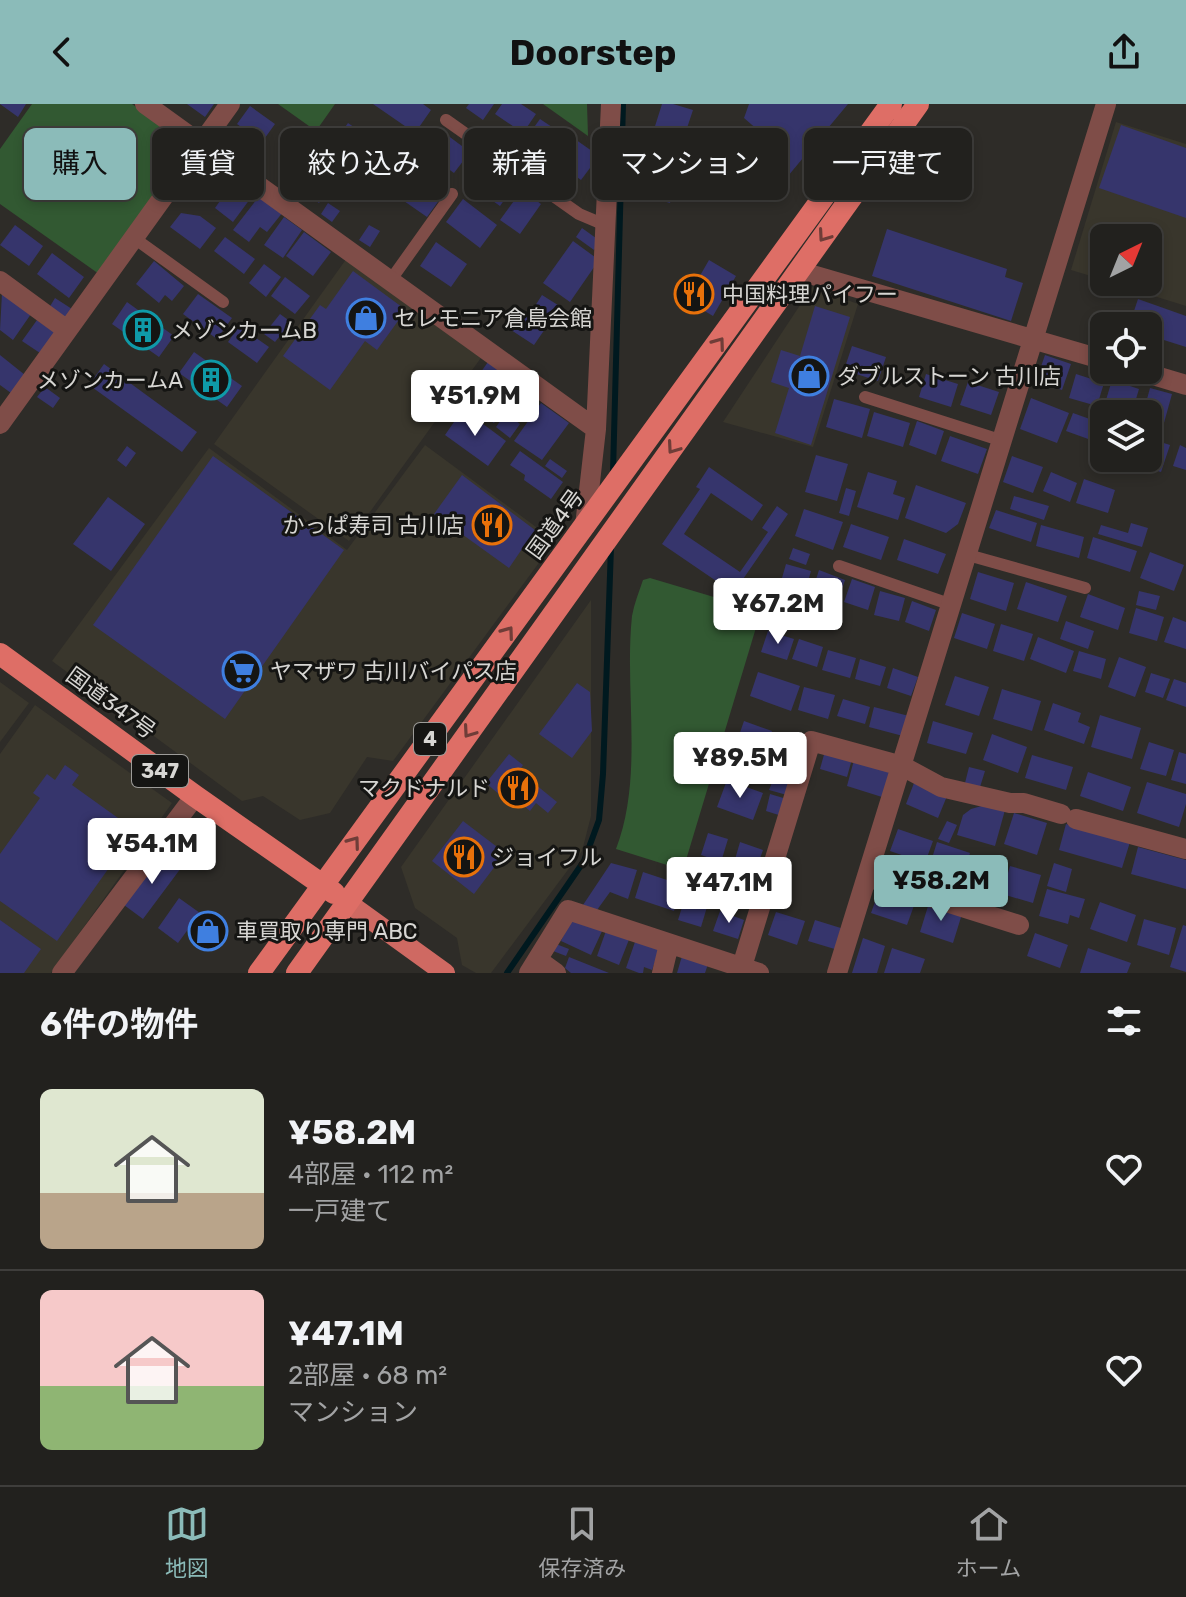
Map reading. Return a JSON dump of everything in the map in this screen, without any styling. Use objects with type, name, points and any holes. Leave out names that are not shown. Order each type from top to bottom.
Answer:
[{"type":"highway","name":"国道4号","points":[[259,973],[891,104]]},
{"type":"highway","name":"4","points":[[297,973],[918,104]]},
{"type":"highway","name":"国道347号","points":[[0,654],[348,903]]},
{"type":"main road","points":[[348,903],[445,973]]},
{"type":"street","points":[[145,104],[179,128]]},
{"type":"street","points":[[212,128],[230,104]]},
{"type":"street","points":[[585,526],[596,429],[611,104]]},
{"type":"street","points":[[837,973],[1106,104]]},
{"type":"street","points":[[264,189],[596,429]]},
{"type":"street","points":[[2,417],[161,200]]},
{"type":"street","points":[[799,271],[1090,356]]},
{"type":"street","points":[[0,281],[67,330]]},
{"type":"street","points":[[1162,378],[1186,385]]},
{"type":"street","points":[[556,973],[533,966],[568,910],[747,971],[811,741],[902,766],[941,787],[1010,803],[1024,803],[1186,849]]},
{"type":"street","points":[[62,973],[195,796]]},
{"type":"street","points":[[867,877],[1019,925]]},
{"type":"street","points":[[662,973],[669,944]]},
{"type":"lane","points":[[446,120],[579,214],[605,225]]},
{"type":"lane","points":[[390,281],[452,194]]},
{"type":"lane","points":[[134,238],[223,302]]},
{"type":"lane","points":[[865,397],[1003,441]]},
{"type":"lane","points":[[968,555],[1085,588]]},
{"type":"lane","points":[[839,566],[952,605]]},
{"type":"shaded area","points":[[1116,122],[1186,144],[1186,306],[1154,296],[1162,296],[1162,224],[1090,224],[1090,276],[1071,270]]},
{"type":"shaded area","name":"セレモニア倉島会館","points":[[347,258],[483,355],[349,541],[214,444]]},
{"type":"shaded area","points":[[812,287],[858,304],[813,447],[723,422]]},
{"type":"shaded area","points":[[425,445],[555,541],[393,761],[367,757],[330,813],[300,820],[263,796],[242,801],[52,661],[209,448],[347,550]]},
{"type":"shaded area","points":[[591,600],[591,816],[582,851],[491,973],[476,973],[462,965],[457,938],[415,908],[401,867]]},
{"type":"shaded area","points":[[0,682],[29,703],[0,742]]},
{"type":"shaded area","points":[[35,705],[172,803],[51,973],[0,973],[0,754]]},
{"type":"green space","points":[[32,104],[132,104],[166,128],[152,128],[152,199],[99,274],[0,204],[0,149]]},
{"type":"green space","points":[[278,104],[335,104],[318,128],[312,128]]},
{"type":"green space","points":[[543,104],[587,104],[588,136]]},
{"type":"green space","points":[[650,578],[761,611],[683,870],[616,849],[624,821],[631,763],[632,616],[643,580]]},
{"type":"building","points":[[0,104],[26,104],[18,117]]},
{"type":"building","points":[[187,104],[214,104],[205,117]]},
{"type":"building","points":[[373,104],[423,104],[431,110],[418,128],[408,128]]},
{"type":"building","points":[[469,104],[494,104],[483,120],[466,108]]},
{"type":"building","points":[[502,104],[521,104],[536,114],[526,128],[516,128],[495,114]]},
{"type":"building","points":[[662,104],[693,110],[687,128],[654,128]]},
{"type":"building","points":[[749,104],[848,104],[828,128],[804,128],[804,157],[788,176],[788,128],[756,128],[744,118]]},
{"type":"building","points":[[250,106],[275,124],[264,139],[264,128],[243,128],[237,124]]},
{"type":"building","points":[[540,119],[554,128],[533,128]]},
{"type":"building","points":[[1121,125],[1186,148],[1186,218],[1099,188]]},
{"type":"building","points":[[448,136],[464,148],[464,160],[454,173],[448,169]]},
{"type":"building","points":[[576,140],[592,151],[592,165],[581,180],[576,176]]},
{"type":"building","points":[[264,198],[283,212],[267,232],[260,227],[249,242],[233,230],[256,200]]},
{"type":"building","points":[[463,199],[497,225],[480,248],[446,222]]},
{"type":"building","points":[[221,200],[249,200],[233,222],[215,208]]},
{"type":"building","points":[[403,200],[439,200],[427,217]]},
{"type":"building","points":[[515,200],[536,200],[541,204],[520,234],[500,220]]},
{"type":"building","points":[[328,203],[340,211],[332,222],[321,214]]},
{"type":"building","points":[[181,213],[200,216],[216,228],[200,249],[170,227]]},
{"type":"building","points":[[284,217],[302,230],[283,258],[264,245]]},
{"type":"building","points":[[15,225],[43,246],[29,266],[0,245]]},
{"type":"building","points":[[369,225],[380,231],[370,247],[359,240]]},
{"type":"building","points":[[582,228],[600,241],[594,250],[576,237]]},
{"type":"building","points":[[887,229],[1007,269],[1005,277],[1023,283],[1011,321],[872,276]]},
{"type":"building","points":[[304,232],[331,252],[313,276],[286,256]]},
{"type":"building","points":[[225,237],[255,259],[244,274],[214,251]]},
{"type":"building","points":[[573,241],[599,260],[570,302],[543,283]]},
{"type":"building","points":[[436,242],[467,264],[451,287],[420,266]]},
{"type":"building","points":[[52,253],[84,277],[69,298],[37,274]]},
{"type":"building","points":[[709,260],[736,276],[713,316],[686,300]]},
{"type":"building","points":[[154,261],[184,286],[172,301],[165,295],[159,303],[136,284]]},
{"type":"building","points":[[264,264],[281,277],[266,297],[249,283]]},
{"type":"building","points":[[353,271],[406,310],[377,350],[365,341],[330,390],[283,356],[320,305],[326,309]]},
{"type":"building","points":[[285,277],[310,296],[295,314],[271,296]]},
{"type":"building","points":[[2,293],[31,314],[13,340],[0,330]]},
{"type":"building","points":[[198,294],[232,318],[217,339],[183,314]]},
{"type":"building","points":[[542,295],[561,307],[553,318],[535,306]]},
{"type":"building","points":[[55,298],[72,309],[65,319],[49,308]]},
{"type":"building","points":[[1138,299],[1186,316],[1186,347],[1162,339],[1162,312],[1134,312]]},
{"type":"building","name":"メゾンカームB","points":[[127,302],[174,336],[159,357],[112,324]]},
{"type":"building","points":[[815,306],[850,317],[811,445],[775,433],[789,388],[771,382],[781,350],[800,356]]},
{"type":"building","points":[[522,313],[545,329],[534,345],[511,330]]},
{"type":"building","points":[[280,314],[291,322],[275,342],[264,334]]},
{"type":"building","points":[[37,320],[57,334],[43,355],[22,341]]},
{"type":"building","points":[[239,326],[269,347],[257,363],[228,342]]},
{"type":"building","points":[[852,346],[886,357],[878,381],[844,370]]},
{"type":"building","name":"メゾンカームA","points":[[194,352],[242,386],[227,407],[179,373]]},
{"type":"building","points":[[0,355],[25,375],[11,393],[0,385]]},
{"type":"building","points":[[1045,355],[1071,364],[1062,390],[1036,381]]},
{"type":"building","points":[[488,362],[521,385],[494,423],[461,400]]},
{"type":"building","points":[[104,364],[197,432],[182,452],[89,385]]},
{"type":"building","points":[[926,374],[958,384],[951,407],[919,397]]},
{"type":"building","points":[[1076,374],[1090,378],[1090,384],[1104,384],[1099,400],[1090,400],[1090,404],[1069,398]]},
{"type":"building","points":[[968,382],[999,392],[991,415],[960,405]]},
{"type":"building","points":[[1111,384],[1139,389],[1136,400],[1106,400]]},
{"type":"building","points":[[45,387],[60,398],[53,408],[37,397]]},
{"type":"building","points":[[1150,388],[1172,394],[1162,430],[1162,400],[1147,400]]},
{"type":"building","points":[[1031,398],[1069,413],[1057,443],[1020,429]]},
{"type":"building","points":[[834,399],[870,409],[862,438],[826,427]]},
{"type":"building","points":[[541,403],[569,423],[542,460],[514,441]]},
{"type":"building","points":[[463,409],[506,441],[488,466],[445,435]]},
{"type":"building","points":[[874,412],[910,423],[903,447],[867,436]]},
{"type":"building","points":[[506,413],[520,424],[510,438],[496,427]]},
{"type":"building","points":[[1073,413],[1090,419],[1090,440],[1066,431]]},
{"type":"building","points":[[917,421],[944,431],[936,455],[909,445]]},
{"type":"building","points":[[950,436],[987,449],[978,474],[941,461]]},
{"type":"building","points":[[1162,442],[1170,445],[1162,469]]},
{"type":"building","points":[[1180,445],[1186,448],[1186,470],[1173,466]]},
{"type":"building","points":[[127,446],[136,453],[126,467],[117,460]]},
{"type":"building","points":[[520,451],[563,482],[551,499],[524,480],[525,475],[510,465]]},
{"type":"building","points":[[816,455],[848,464],[837,501],[805,492]]},
{"type":"building","points":[[213,456],[344,550],[225,719],[93,625]]},
{"type":"building","points":[[1012,456],[1043,467],[1033,493],[1003,482]]},
{"type":"building","points":[[550,459],[567,471],[562,478],[545,466]]},
{"type":"building","points":[[709,467],[763,505],[752,521],[711,493],[684,534],[740,572],[768,532],[762,528],[777,506],[788,514],[741,582],[725,587],[662,544],[700,489],[696,487]]},
{"type":"building","points":[[868,472],[897,481],[893,494],[905,498],[898,520],[857,507]]},
{"type":"building","points":[[1051,472],[1077,483],[1070,502],[1043,491]]},
{"type":"building","points":[[462,475],[535,530],[509,568],[434,514]]},
{"type":"building","points":[[1084,479],[1115,490],[1108,513],[1076,503]]},
{"type":"building","points":[[916,485],[966,503],[958,524],[946,533],[905,518]]},
{"type":"building","points":[[846,488],[856,491],[849,516],[839,513]]},
{"type":"building","points":[[1014,496],[1049,506],[1044,520],[1010,509]]},
{"type":"building","points":[[108,497],[145,524],[111,571],[73,544]]},
{"type":"building","points":[[804,509],[843,522],[833,550],[795,536]]},
{"type":"building","points":[[996,510],[1037,523],[1031,542],[989,528]]},
{"type":"building","points":[[1131,523],[1148,528],[1142,547],[1098,534],[1101,525],[1128,533]]},
{"type":"building","points":[[851,524],[889,537],[881,560],[843,547]]},
{"type":"building","points":[[1041,525],[1084,537],[1079,558],[1036,546]]},
{"type":"building","points":[[1093,537],[1137,551],[1130,572],[1087,558]]},
{"type":"building","points":[[904,539],[946,554],[938,574],[897,560]]},
{"type":"building","points":[[793,548],[810,554],[806,565],[789,559]]},
{"type":"building","points":[[1150,552],[1184,565],[1174,591],[1140,578]]},
{"type":"building","points":[[786,564],[811,571],[805,592],[780,585]]},
{"type":"building","points":[[819,570],[845,580],[837,604],[811,595]]},
{"type":"building","points":[[978,572],[1014,583],[1006,611],[970,599]]},
{"type":"building","points":[[852,579],[875,587],[868,610],[844,602]]},
{"type":"building","points":[[1026,582],[1067,596],[1058,622],[1017,609]]},
{"type":"building","points":[[880,591],[905,598],[899,621],[874,615]]},
{"type":"building","points":[[1139,591],[1160,596],[1156,610],[1136,605]]},
{"type":"building","points":[[1088,594],[1125,608],[1118,630],[1080,617]]},
{"type":"building","points":[[912,601],[936,610],[929,631],[905,622]]},
{"type":"building","points":[[1136,608],[1164,617],[1157,641],[1129,633]]},
{"type":"building","points":[[962,613],[995,624],[987,649],[954,638]]},
{"type":"building","points":[[1173,617],[1186,622],[1186,649],[1164,642]]},
{"type":"building","points":[[1066,621],[1094,631],[1088,649],[1060,639]]},
{"type":"building","points":[[1001,624],[1033,634],[1024,661],[993,651]]},
{"type":"building","points":[[768,631],[794,639],[787,660],[761,652]]},
{"type":"building","points":[[1038,637],[1074,651],[1066,673],[1030,659]]},
{"type":"building","points":[[799,639],[823,647],[817,667],[792,659]]},
{"type":"building","points":[[828,650],[856,658],[850,678],[822,670]]},
{"type":"building","points":[[1079,651],[1106,659],[1101,679],[1073,671]]},
{"type":"building","points":[[1119,657],[1146,667],[1135,697],[1108,687]]},
{"type":"building","points":[[860,659],[886,667],[880,686],[855,679]]},
{"type":"building","points":[[893,668],[918,677],[911,696],[887,688]]},
{"type":"building","points":[[758,672],[800,686],[791,711],[750,696]]},
{"type":"building","points":[[1151,673],[1170,679],[1163,698],[1145,692]]},
{"type":"building","points":[[955,676],[989,687],[979,716],[945,705]]},
{"type":"building","points":[[1174,679],[1186,683],[1186,707],[1166,700]]},
{"type":"building","points":[[577,683],[590,692],[592,731],[572,758],[539,734]]},
{"type":"building","points":[[804,687],[835,695],[828,719],[798,710]]},
{"type":"building","points":[[1002,689],[1041,701],[1032,731],[993,719]]},
{"type":"building","points":[[843,699],[870,707],[865,724],[837,716]]},
{"type":"building","points":[[1053,703],[1081,713],[1078,722],[1090,727],[1084,744],[1044,730]]},
{"type":"building","points":[[874,707],[909,716],[903,736],[869,727]]},
{"type":"building","points":[[1100,715],[1141,728],[1132,759],[1091,747]]},
{"type":"building","points":[[744,721],[772,731],[764,754],[736,744]]},
{"type":"building","points":[[933,721],[973,733],[966,754],[927,743]]},
{"type":"building","points":[[780,734],[806,742],[799,765],[772,756]]},
{"type":"building","points":[[992,734],[1027,747],[1018,773],[983,760]]},
{"type":"building","points":[[1149,742],[1174,750],[1166,776],[1140,769]]},
{"type":"building","points":[[825,751],[852,759],[847,777],[820,769]]},
{"type":"building","points":[[1179,752],[1186,754],[1186,784],[1171,780]]},
{"type":"building","points":[[509,754],[523,765],[519,771],[557,802],[548,813],[536,803],[530,811],[505,790],[501,796],[486,783]]},
{"type":"building","points":[[1032,755],[1073,767],[1066,790],[1025,778]]},
{"type":"building","points":[[854,760],[890,771],[882,797],[847,786]]},
{"type":"building","points":[[65,765],[79,775],[72,785],[125,823],[101,857],[111,865],[57,941],[0,901],[0,854],[40,798],[33,793],[47,774],[55,780]]},
{"type":"building","points":[[969,767],[985,771],[980,787],[965,783]]},
{"type":"building","points":[[1088,772],[1131,787],[1123,811],[1080,796]]},
{"type":"building","points":[[727,780],[763,793],[753,820],[717,807]]},
{"type":"building","points":[[773,780],[791,785],[787,795],[769,790]]},
{"type":"building","points":[[1147,782],[1186,794],[1179,827],[1137,813]]},
{"type":"building","points":[[914,783],[947,796],[938,818],[906,804]]},
{"type":"building","points":[[770,794],[790,800],[785,817],[766,811]]},
{"type":"building","points":[[985,805],[1005,810],[995,846],[957,835],[963,815]]},
{"type":"building","points":[[1014,813],[1047,823],[1037,855],[1004,844]]},
{"type":"building","points":[[463,821],[505,853],[474,894],[432,861]]},
{"type":"building","points":[[947,821],[957,825],[949,843],[938,839]]},
{"type":"building","points":[[1066,824],[1130,842],[1122,868],[1059,850]]},
{"type":"building","points":[[898,829],[933,841],[925,863],[890,851]]},
{"type":"building","points":[[708,833],[728,839],[721,862],[701,855]]},
{"type":"building","points":[[740,842],[763,850],[756,870],[734,863]]},
{"type":"building","points":[[937,842],[970,853],[963,879],[929,868]]},
{"type":"building","points":[[1138,847],[1186,860],[1186,889],[1131,874]]},
{"type":"building","points":[[162,854],[181,868],[143,919],[124,905]]},
{"type":"building","points":[[974,855],[1001,865],[993,890],[966,881]]},
{"type":"building","points":[[611,863],[637,870],[628,899],[610,892],[597,910],[583,905]]},
{"type":"building","points":[[1054,863],[1072,869],[1066,892],[1047,886]]},
{"type":"building","points":[[697,866],[719,873],[713,895],[690,888]]},
{"type":"building","points":[[1010,866],[1041,875],[1033,903],[1002,894]]},
{"type":"building","points":[[643,872],[682,885],[674,911],[635,898]]},
{"type":"building","points":[[730,875],[762,883],[759,893],[749,891],[746,905],[724,899]]},
{"type":"building","points":[[880,888],[916,900],[907,925],[871,913]]},
{"type":"building","points":[[1047,889],[1085,899],[1079,918],[1070,915],[1068,924],[1039,916]]},
{"type":"building","points":[[179,898],[200,913],[178,943],[158,928]]},
{"type":"building","points":[[684,901],[707,907],[701,927],[678,920]]},
{"type":"building","points":[[1100,902],[1136,915],[1127,942],[1090,929]]},
{"type":"building","points":[[929,903],[962,914],[953,943],[920,932]]},
{"type":"building","points":[[720,911],[744,920],[738,939],[713,931]]},
{"type":"building","points":[[776,912],[805,921],[797,945],[768,935]]},
{"type":"building","points":[[573,915],[603,929],[591,955],[561,941]]},
{"type":"building","points":[[1144,919],[1176,928],[1169,955],[1137,945]]},
{"type":"building","points":[[0,920],[41,949],[24,973],[0,973]]},
{"type":"building","points":[[815,920],[844,929],[838,950],[808,941]]},
{"type":"building","points":[[1183,925],[1186,926],[1186,972],[1170,967]]},
{"type":"building","points":[[607,928],[630,937],[619,965],[597,956]]},
{"type":"building","points":[[1035,933],[1068,945],[1060,968],[1027,956]]},
{"type":"building","points":[[863,938],[885,946],[877,973],[852,973]]},
{"type":"building","points":[[636,939],[660,948],[652,970],[644,967],[643,973],[639,973],[626,968]]},
{"type":"building","points":[[556,944],[569,949],[566,956],[553,951]]},
{"type":"building","points":[[892,948],[925,959],[920,973],[884,973]]},
{"type":"building","points":[[1088,948],[1131,963],[1127,973],[1080,973]]},
{"type":"building","points":[[682,956],[708,964],[705,973],[677,973]]},
{"type":"building","points":[[569,957],[609,973],[571,973],[565,968]]},
{"type":"waterway","points":[[613,472],[623,104]]},
{"type":"waterway","points":[[507,973],[584,861],[599,820],[611,547]]},
{"type":"place","name":"中国料理パイフー","points":[[694,294]]},
{"type":"place","name":"セレモニア倉島会館","points":[[366,318]]},
{"type":"place","name":"メゾンカームB","points":[[143,330]]},
{"type":"place","name":"ダブルストーン 古川店","points":[[809,376]]},
{"type":"place","name":"メゾンカームA","points":[[211,380]]},
{"type":"place","name":"かっぱ寿司 古川店","points":[[492,525]]},
{"type":"place","name":"ヤマザワ 古川バイパス店","points":[[242,671]]},
{"type":"place","name":"マクドナルド","points":[[518,788]]},
{"type":"place","name":"ジョイフル","points":[[464,857]]},
{"type":"place","name":"車買取り専門 ABC","points":[[208,931]]}]
